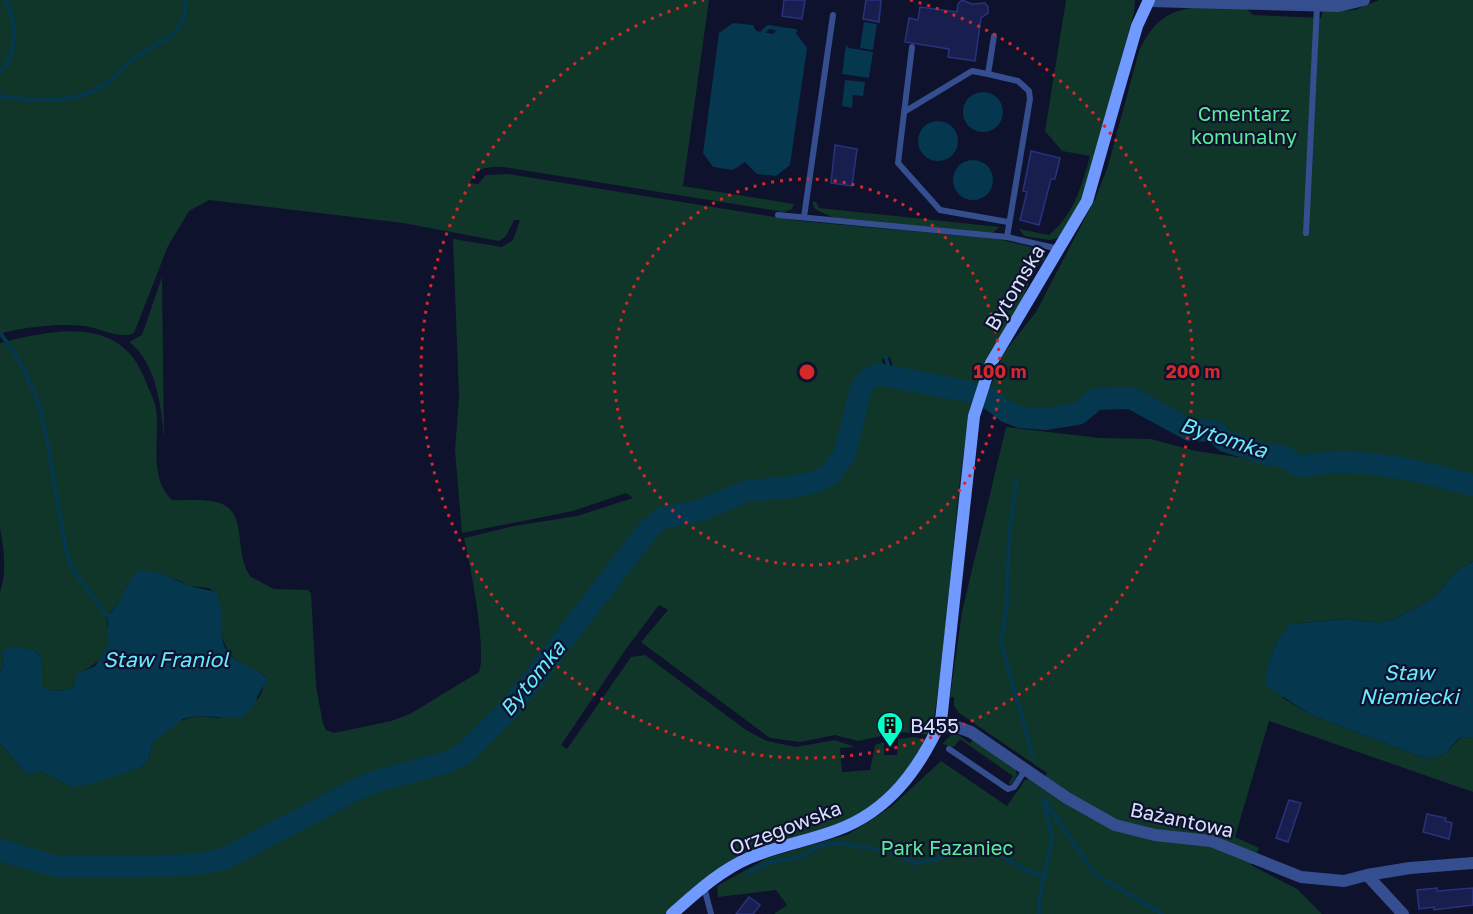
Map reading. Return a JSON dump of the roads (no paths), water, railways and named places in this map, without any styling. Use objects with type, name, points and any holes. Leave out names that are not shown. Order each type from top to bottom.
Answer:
[{"type":"street","points":[[1149,0],[1349,5],[1364,0]]},
{"type":"street","name":"Bytomska","points":[[946,677],[974,416],[991,363],[1087,201],[1137,26],[1149,0]]},
{"type":"street","name":"Orzegowska","points":[[672,914],[704,886],[749,858],[835,831],[867,814],[907,780],[925,756],[940,721],[946,677]]},
{"type":"street","name":"Bażantowa","points":[[940,721],[971,732],[1068,798],[1131,831],[1211,841],[1301,877],[1344,881],[1367,875],[1473,863]]},
{"type":"street","points":[[1367,875],[1403,914]]},
{"type":"lane","points":[[1306,233],[1313,4]]},
{"type":"lane","points":[[804,217],[833,15]]},
{"type":"lane","points":[[988,74],[994,36]]},
{"type":"lane","points":[[912,47],[898,163],[940,210],[1008,222]]},
{"type":"lane","points":[[904,112],[972,71],[1018,81],[1029,91],[1030,99],[1006,237]]},
{"type":"lane","points":[[778,215],[1006,237],[1060,249]]},
{"type":"lane","points":[[949,749],[1008,789],[1014,787],[1026,770]]},
{"type":"lane","points":[[704,886],[711,914]]},
{"type":"water","points":[[864,22],[877,24],[873,50],[860,48]]},
{"type":"water","points":[[733,23],[753,25],[756,31],[773,34],[777,29],[795,32],[807,48],[790,165],[776,176],[757,174],[745,162],[733,170],[713,167],[703,153],[719,33]]},
{"type":"water","points":[[846,45],[849,48],[873,52],[869,78],[842,74]]},
{"type":"water","points":[[845,80],[865,82],[863,96],[853,95],[852,108],[842,106]]},
{"type":"water","points":[[983,92],[997,98],[1003,112],[997,126],[983,132],[969,126],[963,112],[969,98]]},
{"type":"water","points":[[938,121],[952,127],[958,141],[952,155],[938,161],[924,155],[918,141],[924,127]]},
{"type":"water","points":[[973,160],[987,166],[993,180],[987,194],[973,200],[959,194],[953,180],[959,166]]},
{"type":"water","name":"Staw Niemiecki","points":[[1473,561],[1473,738],[1460,737],[1445,754],[1427,759],[1311,715],[1265,685],[1276,644],[1291,624],[1349,619],[1378,623],[1395,619],[1435,597],[1455,572]]},
{"type":"water","name":"Staw Franiol","points":[[141,570],[160,573],[190,586],[216,592],[220,605],[222,636],[227,651],[236,660],[259,672],[269,681],[250,710],[239,718],[195,716],[183,719],[152,743],[148,761],[141,767],[92,784],[72,787],[41,771],[27,775],[0,743],[0,672],[4,664],[2,653],[15,647],[38,653],[42,659],[42,687],[58,691],[73,687],[77,674],[95,666],[106,649],[109,643],[107,615],[119,603],[131,578]]},
{"type":"waterway","points":[[0,73],[10,56],[14,38],[14,28],[6,0]]},
{"type":"waterway","points":[[0,96],[56,100],[96,90],[112,80],[135,58],[172,35],[182,22],[186,0]]},
{"type":"waterway","points":[[763,32],[768,27],[795,31]]},
{"type":"waterway","points":[[0,333],[18,359],[41,413],[68,556],[75,573],[107,615]]},
{"type":"waterway","points":[[886,357],[890,375]]},
{"type":"waterway","name":"Bytomka","points":[[0,850],[55,866],[194,865],[224,859],[355,790],[377,781],[448,762],[465,753],[511,707],[648,530],[662,518],[699,511],[747,491],[791,487],[819,481],[831,473],[845,454],[861,388],[868,379],[878,374],[971,392]]},
{"type":"waterway","name":"Bytomka","points":[[986,396],[1007,412],[1020,417],[1046,419],[1078,414],[1096,399],[1131,398],[1190,430],[1214,431],[1225,441],[1266,454],[1283,456],[1300,467],[1321,463],[1365,463],[1431,474],[1473,485]]},
{"type":"waterway","points":[[1017,479],[1009,535],[1007,603],[1001,643],[1033,757]]},
{"type":"waterway","points":[[1043,798],[1095,874],[1162,914]]},
{"type":"waterway","points":[[1039,914],[1040,895],[1052,838],[1044,801]]},
{"type":"waterway","points":[[746,873],[771,862],[801,857],[817,847],[835,843],[890,851],[914,863],[938,859],[980,843],[1027,871],[1045,877]]},
{"type":"place","name":"B455","points":[[890,748]]},
{"type":"park label","name":"Cmentarz komunalny","points":[[1244,124]]},
{"type":"park label","name":"Park Fazaniec","points":[[947,847]]}]
